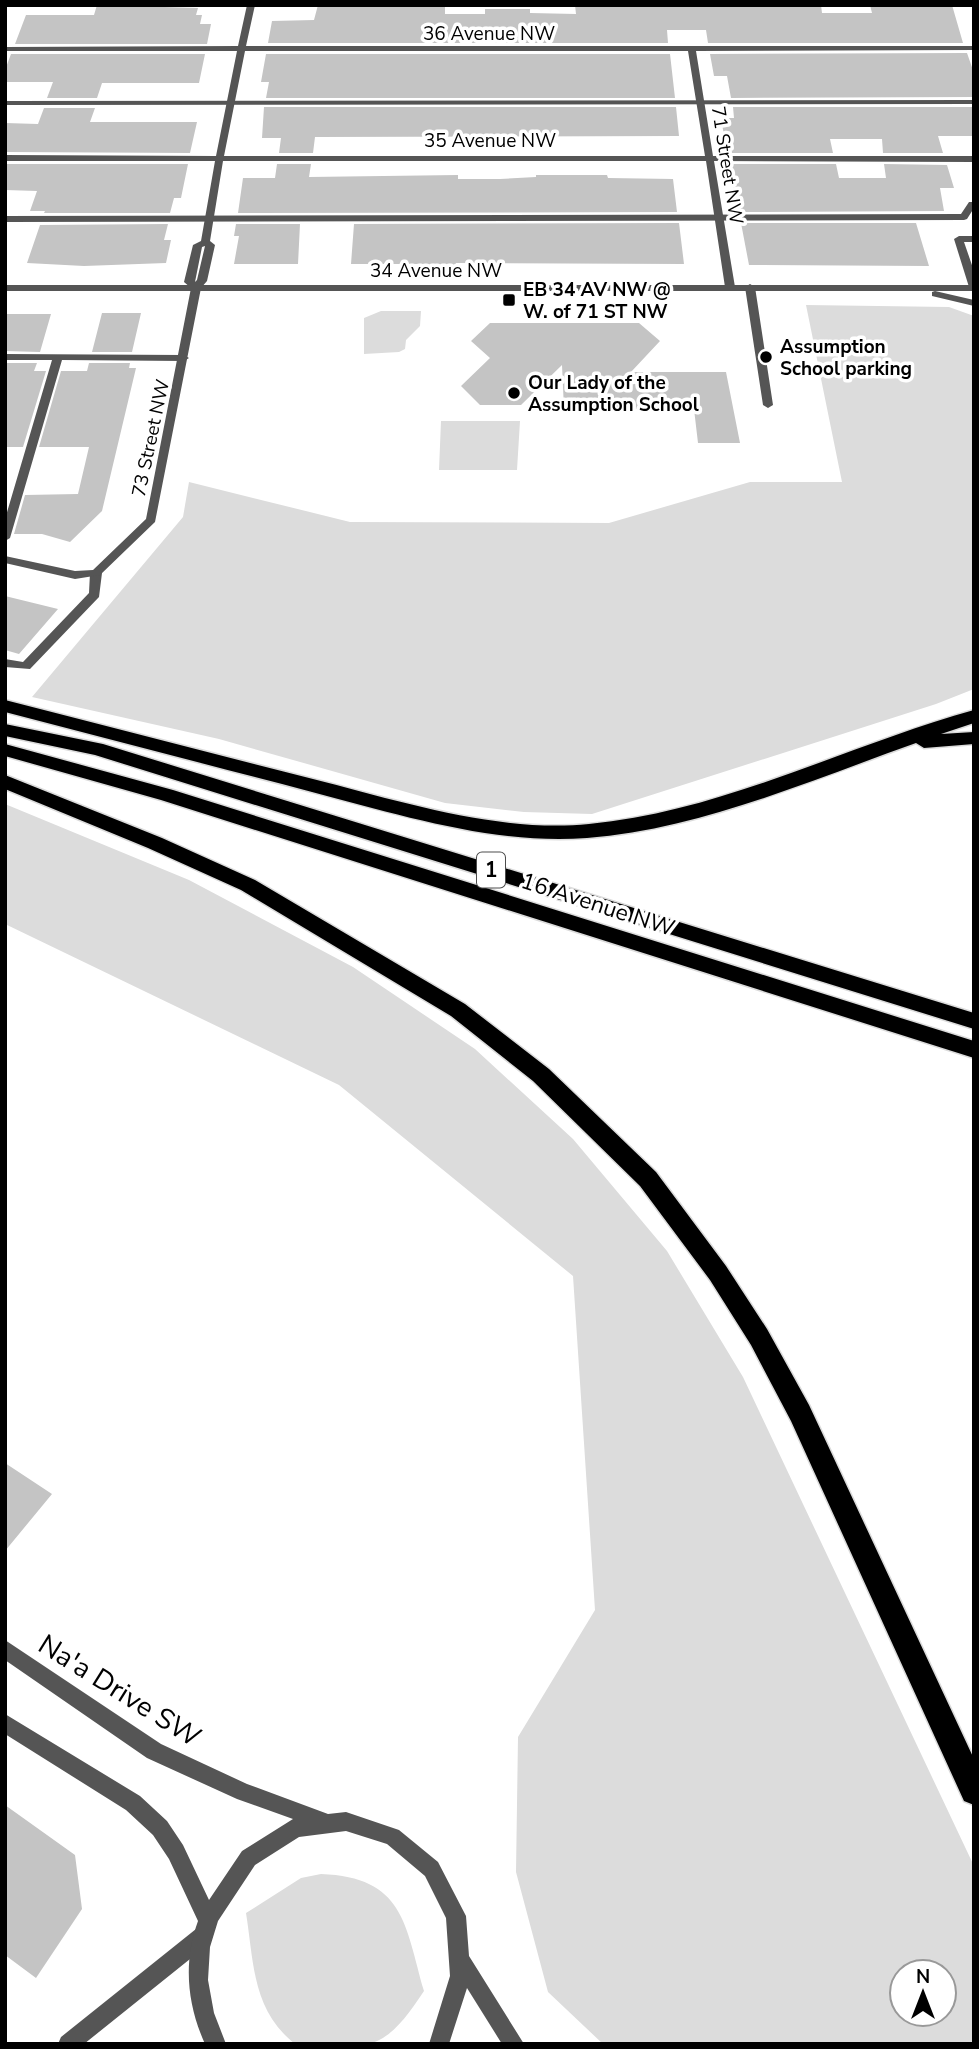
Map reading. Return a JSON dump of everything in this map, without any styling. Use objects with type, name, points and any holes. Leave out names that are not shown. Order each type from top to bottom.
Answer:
[{"type":"highway","points":[[5,706],[446,820],[515,831],[549,833],[589,831],[659,820],[719,805],[974,716]]},
{"type":"highway","name":"16 Avenue NW","points":[[5,730],[96,750],[974,1021]]},
{"type":"highway","points":[[802,776],[901,746],[974,738]]},
{"type":"highway","name":"16 Avenue NW","points":[[5,750],[166,795],[974,1051]]},
{"type":"highway","points":[[5,782],[155,843],[248,885],[458,1010],[541,1075],[648,1179],[718,1273],[759,1336],[783,1380],[974,1791]]},
{"type":"street","name":"73 Street NW","points":[[96,573],[151,520],[196,288],[202,281],[210,245],[205,242],[219,158],[251,5]]},
{"type":"street","name":"71 Street NW","points":[[692,48],[730,287]]},
{"type":"street","name":"36 Avenue NW","points":[[5,49],[974,48]]},
{"type":"street","points":[[5,103],[974,103]]},
{"type":"street","name":"35 Avenue NW","points":[[5,158],[974,159]]},
{"type":"street","points":[[5,219],[964,217],[972,204]]},
{"type":"street","points":[[974,239],[959,239],[974,287]]},
{"type":"street","points":[[750,287],[768,405]]},
{"type":"street","name":"34 Avenue NW","points":[[5,288],[974,287]]},
{"type":"street","name":"34 Avenue NW","points":[[910,288],[974,303]]},
{"type":"street","points":[[5,358],[184,358]]},
{"type":"street","points":[[5,538],[58,358]]},
{"type":"street","points":[[5,559],[75,575],[96,573],[95,594],[26,666],[5,663]]},
{"type":"street","name":"Na'a Drive SW","points":[[5,1649],[153,1751],[244,1792],[324,1822]]},
{"type":"street","points":[[5,1723],[133,1803],[160,1828],[176,1852],[205,1928]]},
{"type":"street","points":[[216,2044],[203,2013],[199,1987],[205,1928],[219,1897],[248,1858],[284,1833],[324,1822],[348,1821],[395,1835],[415,1849],[433,1868],[456,1912],[463,1964],[452,2018],[439,2044]]},
{"type":"street","points":[[68,2044],[205,1928]]},
{"type":"street","points":[[463,1964],[514,2044]]},
{"type":"shaded area","points":[[806,305],[949,307],[974,316],[974,689],[936,704],[592,814],[524,812],[445,803],[219,739],[32,697],[183,517],[189,482],[350,522],[609,523],[750,482],[842,482]]},
{"type":"shaded area","points":[[381,311],[421,311],[420,326],[406,340],[405,349],[399,352],[364,354],[364,318]]},
{"type":"shaded area","points":[[441,421],[520,421],[517,470],[439,470]]},
{"type":"shaded area","points":[[5,804],[189,880],[353,967],[475,1049],[573,1139],[667,1251],[743,1377],[974,1866],[974,2044],[603,2044],[548,1992],[516,1872],[518,1737],[595,1610],[573,1276],[339,1085],[5,924]]},
{"type":"shaded area","points":[[321,1874],[348,1877],[369,1884],[385,1895],[405,1925],[412,1945],[424,1991],[393,2030],[368,2044],[295,2044],[270,2016],[257,1984],[246,1913],[301,1878]]},
{"type":"building","points":[[97,5],[198,8],[196,15],[202,15],[200,24],[211,24],[207,44],[15,44],[26,15],[94,15]]},
{"type":"building","points":[[318,5],[445,5],[445,14],[485,14],[485,9],[530,9],[530,13],[576,14],[575,5],[821,5],[822,13],[872,13],[870,5],[952,5],[963,43],[708,43],[706,30],[667,30],[668,43],[268,43],[272,21],[314,20]]},
{"type":"building","points":[[967,53],[974,73],[974,97],[731,98],[727,76],[714,76],[710,54]]},
{"type":"building","points":[[11,54],[205,54],[199,83],[102,83],[97,98],[47,98],[53,82],[5,82],[5,70]]},
{"type":"building","points":[[266,54],[670,54],[675,98],[266,98],[269,82],[261,82]]},
{"type":"building","points":[[264,107],[676,107],[679,136],[315,137],[313,153],[279,153],[281,138],[262,138]]},
{"type":"building","points":[[733,107],[974,107],[974,136],[938,136],[943,153],[883,153],[882,139],[830,139],[833,153],[727,153],[721,118],[734,118]]},
{"type":"building","points":[[44,108],[95,108],[90,122],[197,122],[190,153],[5,152],[5,123],[38,124]]},
{"type":"building","points":[[5,164],[188,164],[181,198],[174,198],[170,213],[44,213],[45,211],[30,211],[37,191],[5,190]]},
{"type":"building","points":[[277,164],[311,164],[309,177],[458,175],[458,179],[500,179],[536,175],[607,175],[608,178],[673,179],[677,212],[238,213],[243,178],[275,178]]},
{"type":"building","points":[[728,164],[836,164],[839,178],[886,178],[884,164],[947,165],[954,188],[940,188],[944,211],[739,212]]},
{"type":"building","points":[[679,223],[684,264],[456,263],[456,268],[421,268],[421,264],[351,264],[354,224]]},
{"type":"building","points":[[741,223],[916,223],[929,266],[749,265]]},
{"type":"building","points":[[168,224],[164,240],[171,240],[166,263],[84,266],[27,263],[40,225]]},
{"type":"building","points":[[236,224],[300,224],[298,264],[234,264],[239,236],[234,236]]},
{"type":"building","points":[[102,313],[141,313],[132,352],[92,352]]},
{"type":"building","points":[[5,314],[51,314],[40,352],[5,351]]},
{"type":"building","points":[[490,323],[639,323],[660,341],[631,372],[726,372],[740,443],[698,443],[694,409],[564,409],[562,365],[521,405],[480,405],[461,386],[490,358],[471,341]]},
{"type":"building","points":[[5,363],[37,363],[34,371],[46,371],[23,447],[5,447]]},
{"type":"building","points":[[89,363],[130,363],[129,368],[136,368],[102,511],[70,542],[42,534],[14,534],[25,495],[78,494],[89,447],[39,447],[61,371],[87,371]]},
{"type":"building","points":[[5,596],[58,609],[19,654],[5,650]]},
{"type":"building","points":[[5,1463],[52,1494],[5,1551]]},
{"type":"building","points":[[5,1805],[75,1855],[82,1909],[36,1978],[5,1955]]},
{"type":"place","name":"EB 34 AV NW @ W. of 71 ST NW","points":[[509,300]]},
{"type":"place","name":"Assumption School parking","points":[[766,357]]},
{"type":"place","name":"Our Lady of the Assumption School","points":[[514,393]]}]
